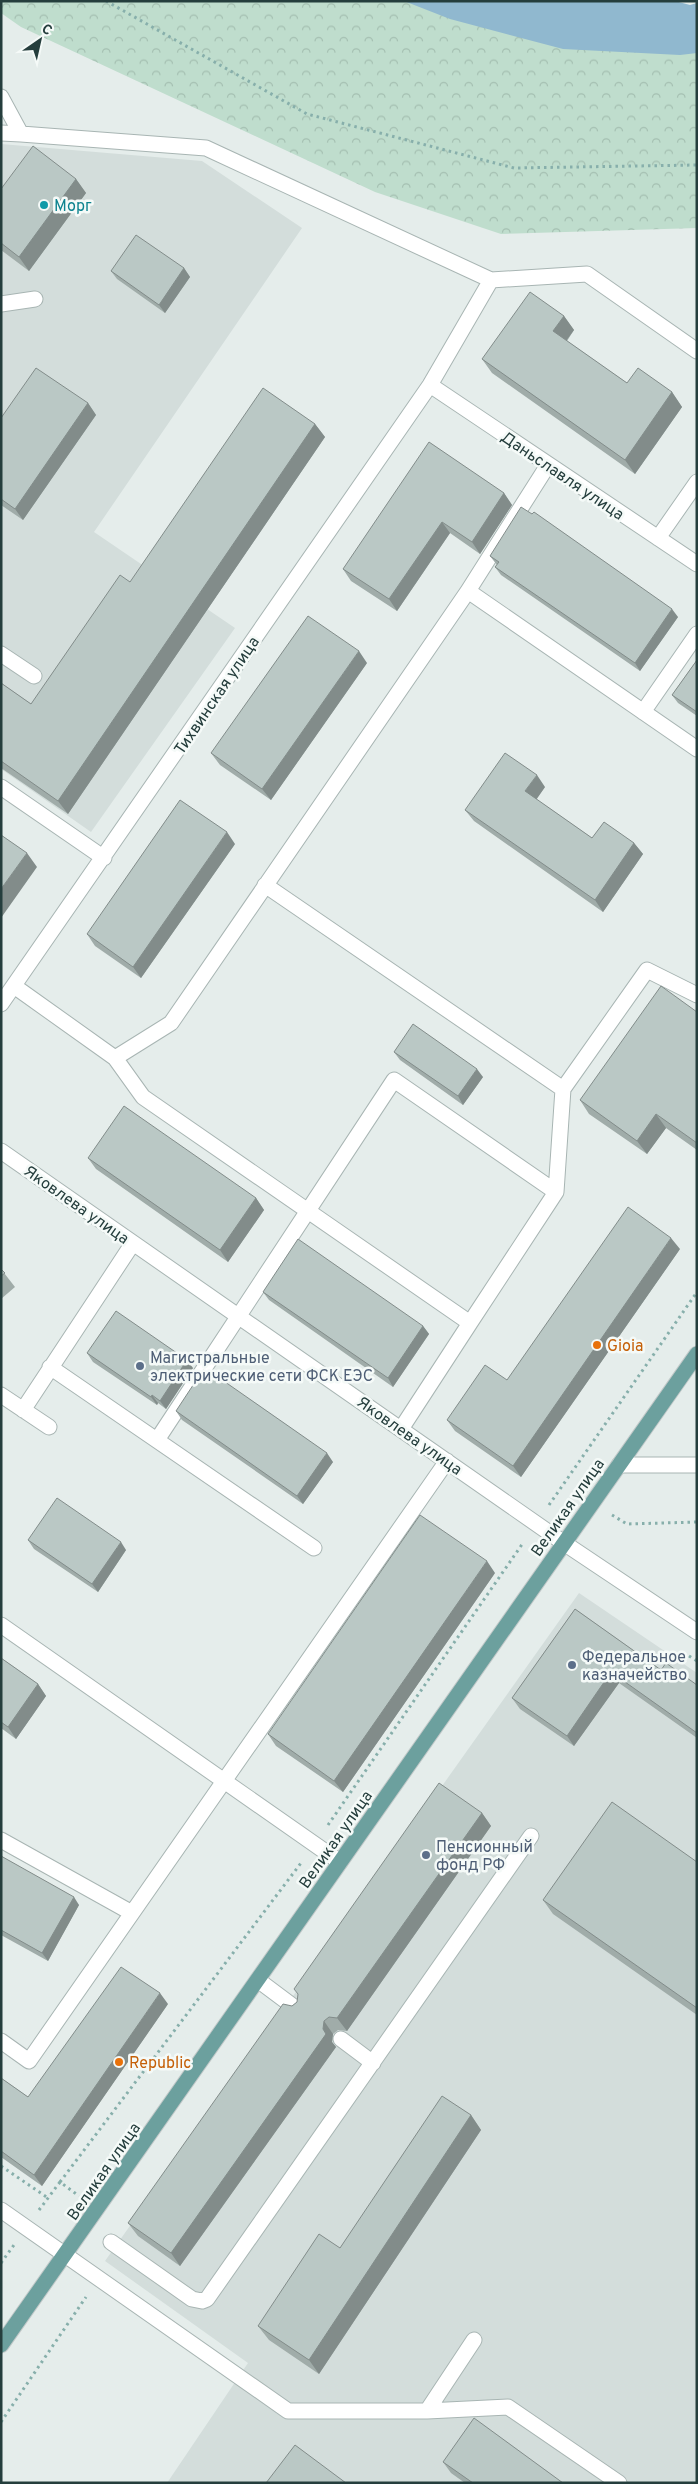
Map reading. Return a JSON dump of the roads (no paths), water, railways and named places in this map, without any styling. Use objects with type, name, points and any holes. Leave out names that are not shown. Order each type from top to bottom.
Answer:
[{"type":"main road","name":"Великая улица","points":[[1,2344],[697,1354]]},
{"type":"street","points":[[1,97],[21,134]]},
{"type":"street","points":[[1,133],[206,148],[491,280],[587,274],[697,351]]},
{"type":"street","name":"Тихвинская улица","points":[[1,1004],[430,385],[491,280]]},
{"type":"street","points":[[1,304],[35,299]]},
{"type":"street","name":"Даньславля улица","points":[[430,385],[658,538],[695,560]]},
{"type":"street","points":[[115,1058],[170,1023],[468,590],[548,465]]},
{"type":"street","points":[[658,538],[697,482]]},
{"type":"street","points":[[468,590],[697,749]]},
{"type":"street","points":[[643,712],[697,634]]},
{"type":"street","points":[[1,654],[34,676]]},
{"type":"street","points":[[1,787],[104,858]]},
{"type":"street","points":[[265,885],[563,1090]]},
{"type":"street","points":[[400,1429],[556,1192],[563,1090],[647,970],[697,995]]},
{"type":"street","points":[[14,986],[115,1058],[143,1097],[470,1323]]},
{"type":"street","points":[[157,1440],[394,1080],[556,1192]]},
{"type":"street","name":"Яковлева улица","points":[[1,1151],[564,1543],[697,1632]]},
{"type":"street","points":[[23,1410],[133,1243]]},
{"type":"street","points":[[50,1367],[314,1548]]},
{"type":"street","points":[[1,1395],[49,1427]]},
{"type":"street","points":[[1,2041],[29,2061],[447,1461]]},
{"type":"street","points":[[619,1465],[697,1466]]},
{"type":"street","points":[[1,1625],[340,1862]]},
{"type":"street","points":[[111,2242],[192,2299],[202,2301],[207,2299],[532,1836]]},
{"type":"street","points":[[1,1840],[132,1913]]},
{"type":"street","points":[[258,1980],[298,2010]]},
{"type":"street","points":[[341,2039],[373,2063]]},
{"type":"street","points":[[1,2210],[288,2411],[427,2411],[508,2407],[619,2483]]},
{"type":"street","points":[[427,2411],[474,2340]]},
{"type":"water","points":[[404,1],[675,1],[690,5],[697,3],[697,53],[680,55],[563,49],[450,19]]},
{"type":"place","name":"Морг","points":[[44,205]]},
{"type":"place","name":"Gioia","points":[[597,1345]]},
{"type":"place","name":"Магистральные электрические сети ФСК ЕЭС","points":[[140,1366]]},
{"type":"place","name":"Федеральное казначейство","points":[[572,1665]]},
{"type":"place","name":"Пенсионный фонд РФ","points":[[426,1855]]},
{"type":"place","name":"Republic","points":[[119,2062]]}]
